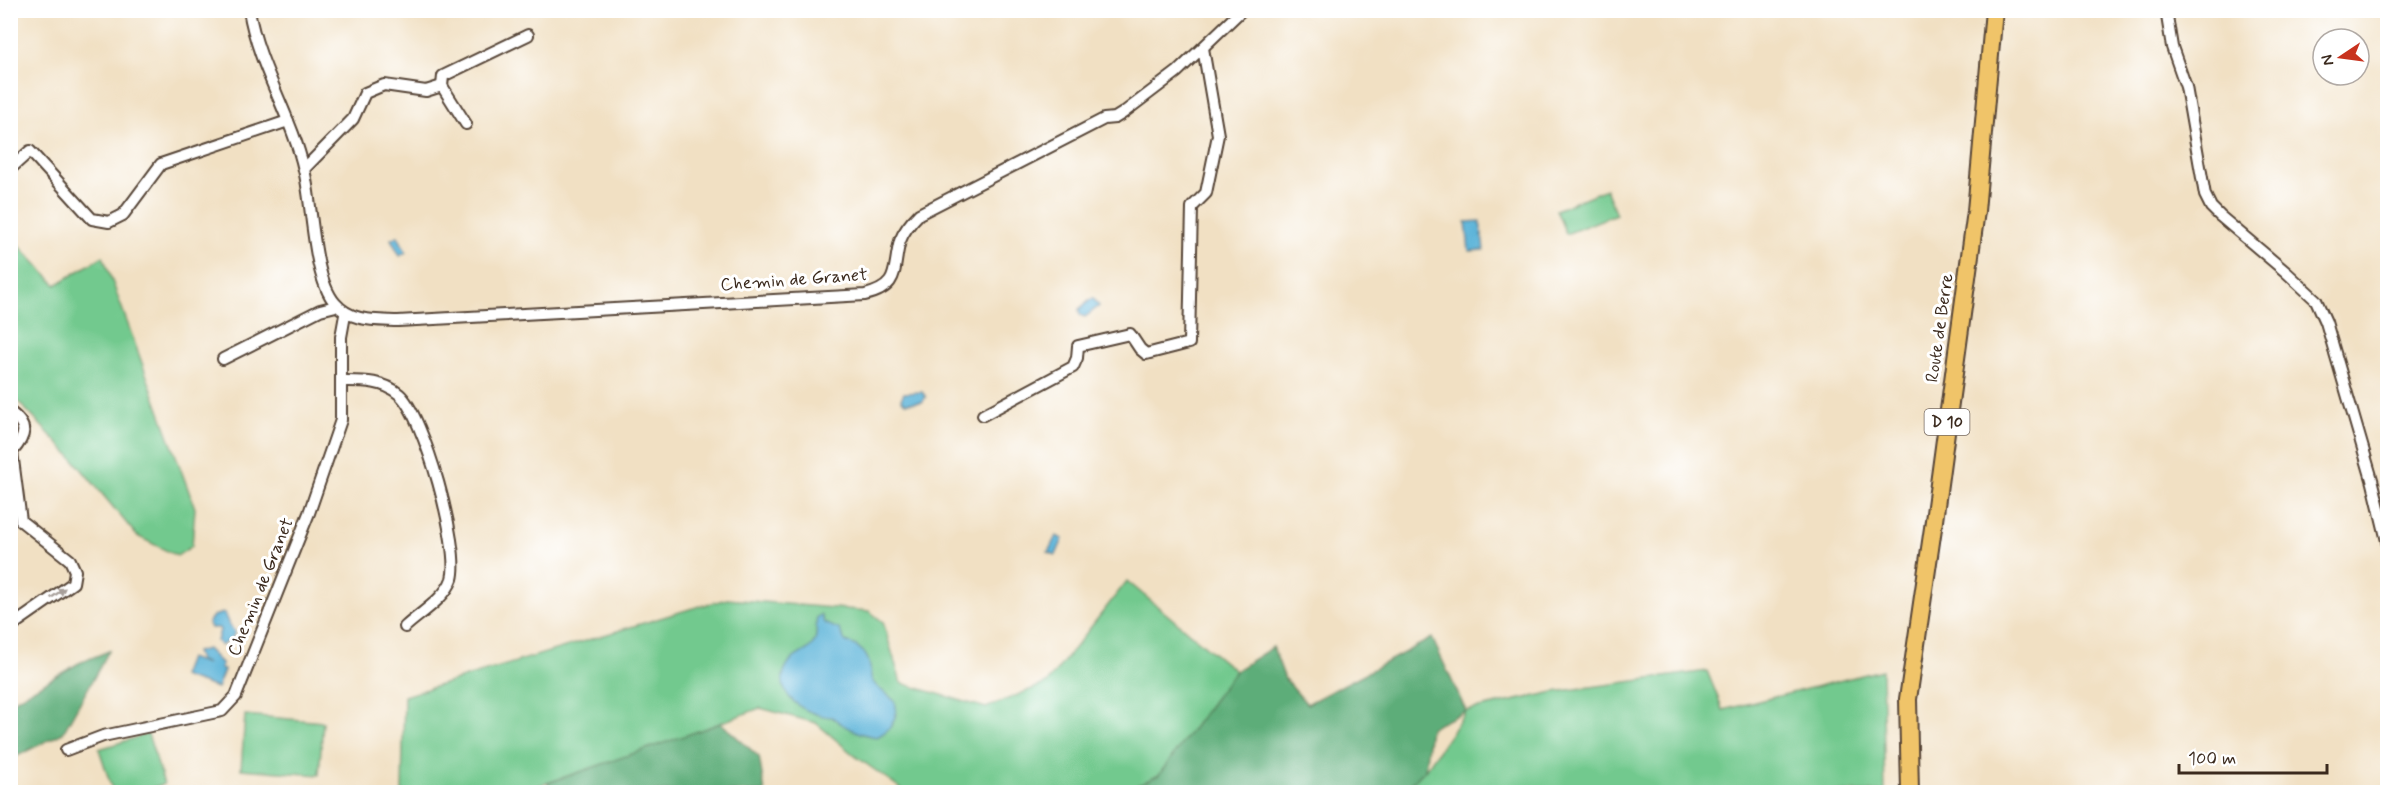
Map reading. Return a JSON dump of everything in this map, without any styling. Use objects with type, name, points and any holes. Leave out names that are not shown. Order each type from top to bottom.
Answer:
[{"type":"main road","name":"Route de Berre","points":[[1910,792],[1908,699],[1934,528],[1976,211],[1994,10]]},
{"type":"street","points":[[249,10],[256,38],[304,169],[322,273],[331,298],[345,315]]},
{"type":"street","name":"Chemin de Granet","points":[[66,750],[103,736],[222,711],[236,696],[309,513],[341,420],[341,337],[345,315],[398,321],[865,295],[878,292],[893,278],[901,239],[908,225],[919,214],[1104,119],[1114,118],[1123,113],[1177,72],[1242,10]]},
{"type":"street","points":[[2166,10],[2172,48],[2186,87],[2205,195],[2211,207],[2220,216],[2316,300],[2326,322],[2373,483],[2388,545]]},
{"type":"street","points":[[466,124],[442,86],[443,76],[528,35]]},
{"type":"street","points":[[983,415],[1073,367],[1077,358],[1078,345],[1130,334],[1146,354],[1189,343],[1192,207],[1206,193],[1218,135],[1203,48]]},
{"type":"street","points":[[304,169],[353,119],[365,93],[384,85],[426,91],[442,86]]},
{"type":"street","points":[[10,169],[30,151],[92,219],[109,222],[123,215],[161,164],[288,121]]},
{"type":"street","points":[[223,359],[320,310],[336,306]]},
{"type":"street","points":[[342,381],[366,381],[385,385],[400,395],[422,433],[435,469],[454,558],[453,576],[447,590],[405,627]]},
{"type":"street","points":[[10,412],[22,422],[24,430],[22,441],[12,452],[21,521],[70,560],[75,571],[74,583],[10,627]]},
{"type":"green space","points":[[1606,189],[1616,214],[1566,234],[1556,210]]},
{"type":"green space","points":[[11,237],[56,285],[103,256],[195,508],[192,546],[177,556],[137,536],[74,460],[11,394]]},
{"type":"green space","points":[[1127,581],[1235,671],[1159,775],[1158,792],[906,792],[855,756],[816,723],[760,708],[642,752],[519,792],[402,792],[404,696],[693,608],[727,599],[869,611],[883,622],[901,683],[986,708],[1047,683]]},
{"type":"green space","points":[[1432,638],[1466,711],[1430,728],[1425,770],[1403,792],[1123,792],[1159,775],[1235,671],[1273,647],[1285,679],[1307,704]]},
{"type":"green space","points":[[109,651],[63,733],[11,759],[11,702],[79,663]]},
{"type":"green space","points":[[1882,670],[1885,792],[1403,792],[1425,770],[1466,711],[1554,692],[1707,671],[1723,710]]},
{"type":"green space","points":[[245,715],[323,722],[319,775],[241,769]]},
{"type":"green space","points":[[721,723],[759,757],[765,792],[547,792],[548,783]]},
{"type":"green space","points":[[148,734],[164,784],[140,792],[113,792],[99,749]]},
{"type":"water","points":[[1480,221],[1484,250],[1469,251],[1466,222]]},
{"type":"water","points":[[398,236],[406,252],[400,256],[391,239]]},
{"type":"water","points":[[1093,298],[1099,306],[1085,317],[1080,315],[1079,309]]},
{"type":"water","points":[[922,392],[926,397],[922,402],[905,403],[901,399],[904,393]]},
{"type":"water","points":[[1056,536],[1063,539],[1056,555],[1048,552]]},
{"type":"water","points":[[224,613],[235,632],[232,638],[221,646],[217,641],[219,628],[211,628],[208,623],[213,616]]},
{"type":"water","points":[[821,615],[824,623],[839,629],[845,641],[858,647],[865,654],[872,680],[893,699],[896,709],[895,717],[886,731],[877,737],[853,730],[832,717],[811,712],[793,701],[787,693],[783,684],[783,675],[791,660],[813,644],[816,637],[817,617]]},
{"type":"water","points":[[207,649],[222,664],[220,669],[224,670],[217,688],[182,676],[189,658],[207,664],[199,660],[196,652]]}]
